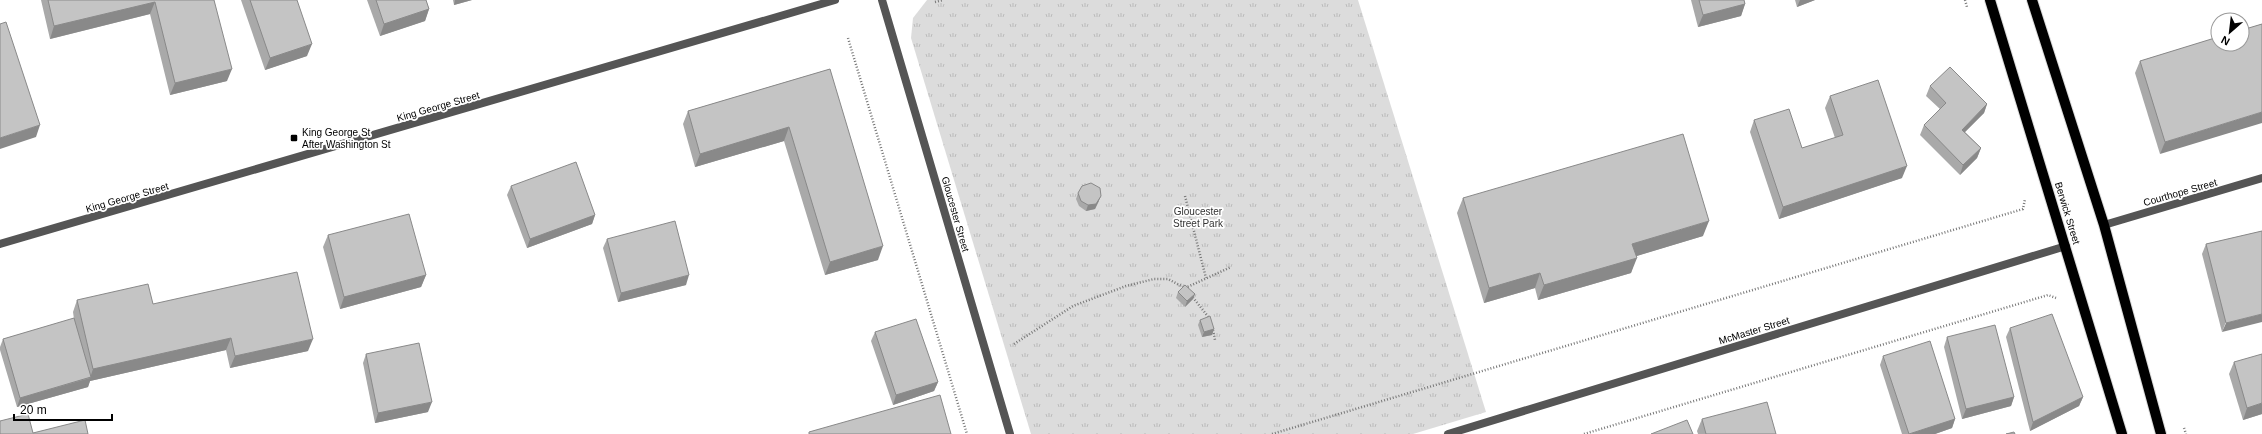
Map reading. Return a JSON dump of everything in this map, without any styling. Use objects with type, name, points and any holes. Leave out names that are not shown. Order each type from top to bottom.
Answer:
[{"type":"main road","name":"Berwick Street","points":[[1990,0],[2122,434]]},
{"type":"main road","points":[[2032,0],[2104,225],[2161,434]]},
{"type":"street","name":"King George Street","points":[[0,244],[835,0]]},
{"type":"street","name":"Gloucester Street","points":[[882,0],[1010,434]]},
{"type":"street","name":"Courthope Street","points":[[2104,225],[2262,178]]},
{"type":"street","name":"McMaster Street","points":[[1448,434],[2066,246]]},
{"type":"path","points":[[935,2],[943,0]]},
{"type":"path","points":[[848,38],[967,434]]},
{"type":"path","points":[[1185,196],[1206,278]]},
{"type":"path","points":[[1272,434],[2024,209],[2026,200]]},
{"type":"path","points":[[1184,288],[1231,267]]},
{"type":"path","points":[[1014,344],[1074,306],[1126,286],[1154,279],[1168,279],[1184,288],[1198,301],[1210,319],[1215,340]]},
{"type":"path","points":[[1584,434],[2048,294]]},
{"type":"green space","name":"Gloucester Street Park","points":[[927,0],[1358,0],[1486,412],[1413,434],[1031,434],[911,38],[913,18]]},
{"type":"building","points":[[48,0],[214,0],[232,69],[175,83],[155,2],[54,26]]},
{"type":"building","points":[[250,0],[297,0],[312,44],[270,58]]},
{"type":"building","points":[[376,0],[426,0],[429,9],[384,24]]},
{"type":"building","points":[[1699,0],[1744,0],[1745,4],[1703,15]]},
{"type":"building","points":[[6,22],[40,125],[0,138],[0,24]]},
{"type":"building","points":[[2262,24],[2262,112],[2165,142],[2140,61],[2210,39],[2210,52],[2250,52],[2250,28]]},
{"type":"building","points":[[1950,67],[1987,104],[1962,130],[1981,148],[1963,165],[1924,125],[1946,103],[1930,86]]},
{"type":"building","points":[[830,69],[883,246],[830,262],[789,127],[700,154],[688,111]]},
{"type":"building","points":[[1878,80],[1907,166],[1783,207],[1754,120],[1789,109],[1802,148],[1843,135],[1830,96]]},
{"type":"building","points":[[1683,134],[1709,221],[1632,244],[1637,258],[1544,285],[1540,273],[1489,288],[1463,198]]},
{"type":"building","points":[[576,162],[595,215],[530,239],[511,186]]},
{"type":"building","points":[[1091,183],[1100,188],[1101,196],[1096,204],[1088,205],[1081,201],[1078,193],[1082,186]]},
{"type":"building","points":[[409,214],[426,275],[344,297],[328,235]]},
{"type":"building","points":[[675,221],[689,275],[621,293],[607,239]]},
{"type":"building","points":[[2262,231],[2262,314],[2226,323],[2206,244]]},
{"type":"building","points":[[297,272],[313,339],[235,356],[231,338],[93,369],[77,300],[148,284],[153,304]]},
{"type":"building","points":[[1185,285],[1195,294],[1187,301],[1178,292]]},
{"type":"building","points":[[2052,314],[2083,397],[2033,422],[2010,328]]},
{"type":"building","points":[[1210,316],[1214,329],[1204,332],[1200,320]]},
{"type":"building","points":[[74,318],[91,377],[20,398],[3,339]]},
{"type":"building","points":[[916,319],[938,382],[896,395],[875,332]]},
{"type":"building","points":[[1995,325],[2014,397],[1966,409],[1947,337]]},
{"type":"building","points":[[1930,341],[1955,419],[1909,434],[1883,356]]},
{"type":"building","points":[[419,343],[432,402],[378,413],[366,354]]},
{"type":"building","points":[[2262,354],[2262,403],[2247,408],[2234,362]]},
{"type":"building","points":[[940,395],[951,434],[809,434],[809,432]]},
{"type":"building","points":[[1767,402],[1776,434],[1706,434],[1702,419]]},
{"type":"building","points":[[28,414],[33,433],[85,420],[88,434],[0,434],[0,421]]},
{"type":"building","points":[[1687,420],[1693,434],[1651,434]]},
{"type":"place","name":"King George St After Washington St","points":[[294,138]]}]
